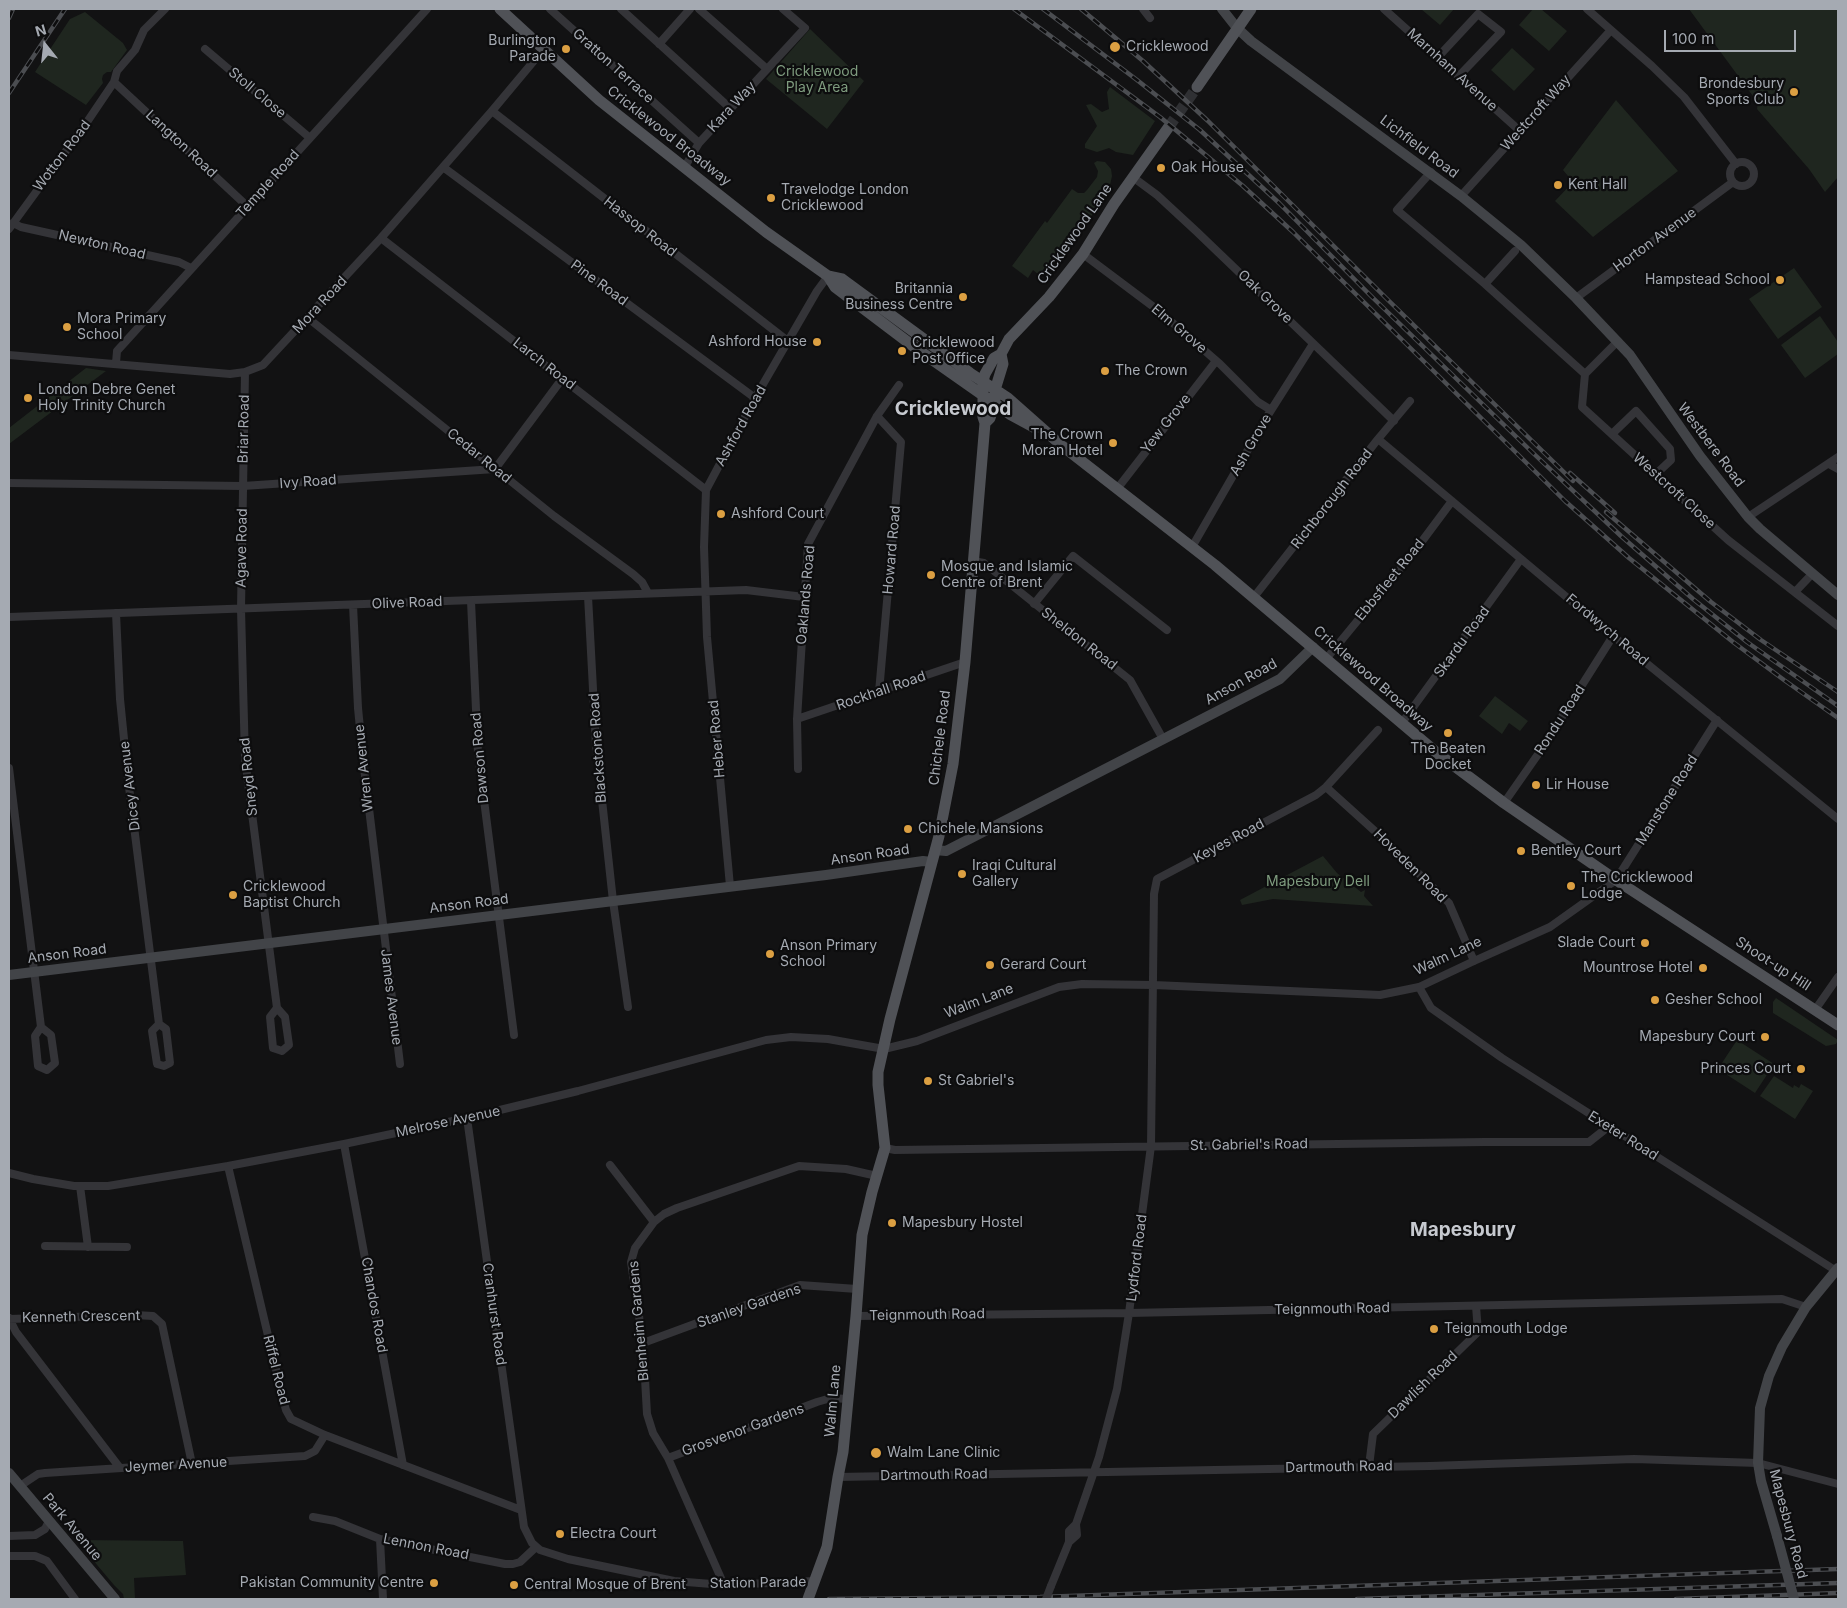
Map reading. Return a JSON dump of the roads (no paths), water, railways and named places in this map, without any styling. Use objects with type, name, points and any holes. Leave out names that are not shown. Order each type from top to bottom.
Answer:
[{"type":"main road","name":"Cricklewood Broadway","points":[[500,9],[599,100],[684,168],[766,232],[828,276],[842,279],[1022,410],[1049,435],[1254,597],[1402,724],[1504,803],[1690,929]]},
{"type":"main road","points":[[1196,87],[1251,9]]},
{"type":"main road","name":"Cricklewood Lane","points":[[983,381],[994,358],[1001,354],[1009,339],[1049,297],[1083,254],[1114,204],[1168,128]]},
{"type":"main road","name":"Cricklewood Broadway","points":[[828,276],[834,287],[917,349],[1011,415],[1049,435]]},
{"type":"main road","name":"Cricklewood Lane","points":[[995,404],[995,390],[1003,364],[1001,354]]},
{"type":"main road","name":"Chichele Road","points":[[884,1049],[890,1018],[935,850],[953,764],[985,423],[983,417],[983,381]]},
{"type":"main road","name":"Chichele Road","points":[[985,423],[990,418],[995,404]]},
{"type":"main road","name":"Shoot-up Hill","points":[[1690,929],[1838,1025]]},
{"type":"main road","name":"Walm Lane","points":[[812,1590],[827,1547],[843,1452],[862,1235],[885,1148],[878,1085],[878,1072],[884,1049]]},
{"type":"street","name":"Wotton Road","points":[[11,226],[87,122],[114,82],[117,71],[135,50],[144,30],[165,9]]},
{"type":"street","name":"Temple Road","points":[[116,363],[117,351],[427,9]]},
{"type":"street","name":"Gratton Terrace","points":[[550,9],[699,143]]},
{"type":"street","points":[[621,9],[731,108]]},
{"type":"street","points":[[659,44],[690,9]]},
{"type":"street","points":[[699,9],[767,69]]},
{"type":"street","name":"Kara Way","points":[[684,168],[699,143],[805,28],[783,9]]},
{"type":"street","points":[[1143,9],[1150,18]]},
{"type":"street","name":"Lichfield Road","points":[[1222,9],[1237,28],[1251,41],[1431,172],[1521,245],[1576,298]]},
{"type":"street","name":"Marnham Avenue","points":[[1384,9],[1520,132]]},
{"type":"street","points":[[1587,9],[1684,97],[1736,164]]},
{"type":"street","points":[[1438,57],[1478,14],[1501,32],[1458,77]]},
{"type":"street","name":"Westcroft Way","points":[[1461,196],[1611,30]]},
{"type":"street","name":"Stoll Close","points":[[205,49],[310,138]]},
{"type":"street","name":"Mora Road","points":[[9,355],[230,374],[244,372],[263,365],[381,238],[492,112],[543,50]]},
{"type":"street","name":"Langton Road","points":[[114,82],[247,206]]},
{"type":"street","name":"Hassop Road","points":[[492,112],[789,342]]},
{"type":"street","points":[[1740,162],[1751,166],[1754,174],[1752,182],[1745,186],[1733,182],[1730,172],[1736,164],[1740,162]]},
{"type":"street","name":"Pine Road","points":[[443,167],[755,398]]},
{"type":"street","points":[[1431,172],[1396,210],[1484,284],[1585,374],[1618,341]]},
{"type":"street","name":"Oak Grove","points":[[1134,178],[1142,186],[1147,187],[1202,236],[1394,421]]},
{"type":"street","name":"Horton Avenue","points":[[1576,298],[1733,182]]},
{"type":"street","name":"Newton Road","points":[[11,226],[180,262],[191,268]]},
{"type":"street","name":"Larch Road","points":[[381,238],[706,490]]},
{"type":"street","points":[[1484,284],[1515,251]]},
{"type":"street","name":"Elm Grove","points":[[1083,254],[1159,311],[1216,361],[1258,402],[1271,410]]},
{"type":"street","name":"Ashford Road","points":[[707,591],[704,547],[706,490],[755,398],[817,291],[828,276]]},
{"type":"street","name":"Westbere Road","points":[[1576,298],[1630,355],[1700,456],[1748,517],[1838,595]]},
{"type":"street","name":"Cedar Road","points":[[308,318],[554,516],[633,574],[642,582],[648,593]]},
{"type":"street","name":"Ash Grove","points":[[1192,547],[1271,410],[1313,344]]},
{"type":"street","name":"Yew Grove","points":[[1117,488],[1216,361]]},
{"type":"street","name":"Briar Road","points":[[243,486],[244,372]]},
{"type":"street","name":"Westcroft Close","points":[[1585,374],[1582,407],[1728,540],[1838,626]]},
{"type":"street","points":[[495,469],[562,379]]},
{"type":"street","name":"Oaklands Road","points":[[798,769],[797,719],[808,544],[876,416],[899,385]]},
{"type":"street","name":"Richborough Road","points":[[1254,597],[1410,401]]},
{"type":"street","points":[[1612,434],[1636,411],[1670,449],[1671,460],[1656,474]]},
{"type":"street","name":"Howard Road","points":[[876,416],[901,442],[879,692]]},
{"type":"street","name":"Fordwych Road","points":[[1378,439],[1613,636],[1838,819]]},
{"type":"street","points":[[1748,517],[1838,457]]},
{"type":"street","points":[[1829,464],[1838,469]]},
{"type":"street","name":"Ivy Road","points":[[9,483],[243,486],[495,469]]},
{"type":"street","name":"Agave Road","points":[[241,609],[243,486]]},
{"type":"street","name":"Ebbsfleet Road","points":[[1326,659],[1414,552],[1452,501]]},
{"type":"street","points":[[1034,604],[1073,556],[1167,630]]},
{"type":"street","name":"Skardu Road","points":[[1402,724],[1521,559]]},
{"type":"street","name":"Sheldon Road","points":[[972,561],[984,564],[1130,680],[1163,739]]},
{"type":"street","points":[[1795,592],[1812,574]]},
{"type":"street","name":"Olive Road","points":[[9,617],[353,606],[707,591],[746,590],[804,596]]},
{"type":"street","name":"Heber Road","points":[[707,591],[707,637],[730,886]]},
{"type":"street","name":"Blackstone Road","points":[[588,596],[596,745],[613,901],[628,1007]]},
{"type":"street","name":"Dawson Road","points":[[471,601],[478,753],[514,1036]]},
{"type":"street","name":"Wren Avenue","points":[[353,606],[358,708],[383,930]]},
{"type":"street","name":"Sneyd Road","points":[[241,609],[245,759],[277,1008]]},
{"type":"street","name":"Dicey Avenue","points":[[116,614],[120,699],[159,1024]]},
{"type":"street","name":"Rondu Road","points":[[1504,803],[1541,750],[1613,636]]},
{"type":"street","name":"Anson Road","points":[[935,850],[946,851],[1280,679],[1313,647]]},
{"type":"street","name":"Rockhall Road","points":[[797,719],[964,662]]},
{"type":"street","name":"Manstone Road","points":[[1616,880],[1717,720]]},
{"type":"street","name":"Keyes Road","points":[[1154,985],[1154,894],[1157,879],[1316,795],[1326,787],[1378,730]]},
{"type":"street","points":[[9,768],[41,1027],[35,1036],[38,1066],[47,1070],[55,1063],[52,1036],[41,1027]]},
{"type":"street","name":"Hoveden Road","points":[[1326,787],[1377,833],[1449,903],[1474,961]]},
{"type":"street","name":"Anson Road","points":[[9,975],[383,930],[923,861],[932,862]]},
{"type":"street","name":"Walm Lane","points":[[884,1049],[917,1041],[1059,987],[1082,984],[1154,985],[1380,995],[1419,988],[1550,927],[1616,880]]},
{"type":"street","name":"James Avenue","points":[[383,930],[400,1064]]},
{"type":"street","points":[[1815,1010],[1838,977]]},
{"type":"street","name":"Lydford Road","points":[[1046,1599],[1069,1542],[1069,1531],[1076,1524],[1099,1457],[1117,1389],[1151,1146],[1154,985]]},
{"type":"street","name":"Exeter Road","points":[[1419,988],[1431,1008],[1502,1058],[1608,1128],[1837,1270]]},
{"type":"street","points":[[277,1008],[285,1017],[289,1045],[282,1051],[273,1048],[270,1017],[277,1008]]},
{"type":"street","points":[[159,1024],[166,1029],[170,1063],[164,1066],[157,1064],[152,1031],[159,1024]]},
{"type":"street","name":"Melrose Avenue","points":[[9,1173],[33,1180],[80,1186],[108,1186],[228,1166],[467,1118],[578,1091],[766,1040],[791,1036],[828,1039],[884,1049]]},
{"type":"street","name":"Cranhurst Road","points":[[467,1118],[521,1510]]},
{"type":"street","name":"St. Gabriel's Road","points":[[885,1148],[895,1150],[1589,1142],[1608,1128]]},
{"type":"street","name":"Chandos Road","points":[[344,1144],[403,1465]]},
{"type":"street","points":[[610,1165],[654,1222]]},
{"type":"street","name":"Riffel Road","points":[[228,1166],[286,1410],[291,1419],[326,1436],[521,1510]]},
{"type":"street","name":"Blenheim Gardens","points":[[724,1585],[668,1458],[652,1433],[647,1414],[643,1343],[631,1262],[635,1248],[654,1222],[664,1214],[799,1166],[846,1169],[877,1176]]},
{"type":"street","points":[[80,1186],[88,1247]]},
{"type":"street","points":[[45,1246],[127,1247]]},
{"type":"street","name":"Mapesbury Road","points":[[1794,1599],[1763,1488],[1758,1463],[1760,1408],[1769,1376],[1782,1347],[1806,1307],[1837,1270]]},
{"type":"street","name":"Stanley Gardens","points":[[643,1343],[800,1286],[857,1289]]},
{"type":"street","name":"Teignmouth Road","points":[[856,1316],[1129,1313],[1782,1299],[1806,1307]]},
{"type":"street","name":"Dawlish Road","points":[[1369,1466],[1373,1434],[1478,1332],[1476,1306]]},
{"type":"street","name":"Kenneth Crescent","points":[[120,1468],[16,1332],[9,1318],[154,1316],[162,1324],[192,1464]]},
{"type":"street","name":"Grosvenor Gardens","points":[[668,1458],[824,1400],[832,1398],[848,1399]]},
{"type":"street","name":"Jeymer Avenue","points":[[20,1486],[38,1474],[45,1473],[304,1456],[315,1451],[326,1436]]},
{"type":"street","name":"Dartmouth Road","points":[[838,1477],[1430,1466],[1634,1459],[1758,1463],[1838,1484]]},
{"type":"street","name":"Park Avenue","points":[[9,1473],[115,1599]]},
{"type":"street","points":[[521,1510],[526,1531],[536,1547]]},
{"type":"street","name":"Lennon Road","points":[[313,1517],[335,1520],[380,1539],[506,1564],[520,1562],[536,1547]]},
{"type":"street","points":[[9,1536],[35,1535],[45,1529],[49,1521]]},
{"type":"street","points":[[380,1539],[383,1599]]},
{"type":"street","name":"Station Parade","points":[[536,1547],[546,1553],[586,1563],[674,1581],[812,1590]]},
{"type":"street","points":[[9,1556],[35,1556],[47,1561],[75,1599]]},
{"type":"tunnel","points":[[1168,128],[1197,87]]},
{"type":"railway","points":[[9,18],[13,9]]},
{"type":"railway","points":[[9,93],[65,9]]},
{"type":"railway","points":[[1014,9],[1160,117],[1243,186],[1293,232],[1565,501],[1629,558],[1733,642],[1838,718]]},
{"type":"railway","points":[[1043,9],[1200,130],[1279,203],[1370,295],[1621,536],[1693,599],[1747,642],[1838,706]]},
{"type":"railway","points":[[1081,9],[1143,61],[1208,121],[1573,481]]},
{"type":"railway","points":[[1570,473],[1615,513]]},
{"type":"railway","points":[[1606,512],[1711,602],[1761,640],[1838,692]]},
{"type":"railway","points":[[829,1599],[1040,1597],[1838,1569]]},
{"type":"railway","points":[[1357,1599],[1838,1583]]},
{"type":"railway","points":[[1676,1599],[1838,1593]]},
{"type":"place","name":"Cricklewood","points":[[1115,47]]},
{"type":"place","name":"Burlington Parade","points":[[566,49]]},
{"type":"place","name":"Brondesbury Sports Club","points":[[1794,92]]},
{"type":"place","name":"Oak House","points":[[1161,168]]},
{"type":"place","name":"Kent Hall","points":[[1558,185]]},
{"type":"place","name":"Travelodge London Cricklewood","points":[[771,198]]},
{"type":"place","name":"Hampstead School","points":[[1780,280]]},
{"type":"place","name":"Britannia Business Centre","points":[[963,297]]},
{"type":"place","name":"Mora Primary School","points":[[67,327]]},
{"type":"place","name":"Ashford House","points":[[817,342]]},
{"type":"place","name":"Cricklewood Post Office","points":[[902,351]]},
{"type":"place","name":"The Crown","points":[[1105,371]]},
{"type":"place","name":"London Debre Genet Holy Trinity Church","points":[[28,398]]},
{"type":"place","name":"The Crown Moran Hotel","points":[[1113,443]]},
{"type":"place","name":"Ashford Court","points":[[721,514]]},
{"type":"place","name":"Mosque and Islamic Centre of Brent","points":[[931,575]]},
{"type":"place","name":"The Beaten Docket","points":[[1448,733]]},
{"type":"place","name":"Lir House","points":[[1536,785]]},
{"type":"place","name":"Chichele Mansions","points":[[908,829]]},
{"type":"place","name":"Bentley Court","points":[[1521,851]]},
{"type":"place","name":"Iraqi Cultural Gallery","points":[[962,874]]},
{"type":"place","name":"The Cricklewood Lodge","points":[[1571,886]]},
{"type":"place","name":"Cricklewood Baptist Church","points":[[233,895]]},
{"type":"place","name":"Slade Court","points":[[1645,943]]},
{"type":"place","name":"Anson Primary School","points":[[770,954]]},
{"type":"place","name":"Gerard Court","points":[[990,965]]},
{"type":"place","name":"Mountrose Hotel","points":[[1703,968]]},
{"type":"place","name":"Gesher School","points":[[1655,1000]]},
{"type":"place","name":"Mapesbury Court","points":[[1765,1037]]},
{"type":"place","name":"Princes Court","points":[[1801,1069]]},
{"type":"place","name":"St Gabriel's","points":[[928,1081]]},
{"type":"place","name":"Mapesbury Hostel","points":[[892,1223]]},
{"type":"place","name":"Teignmouth Lodge","points":[[1434,1329]]},
{"type":"place","name":"Walm Lane Clinic","points":[[876,1453]]},
{"type":"place","name":"Electra Court","points":[[560,1534]]},
{"type":"place","name":"Pakistan Community Centre","points":[[434,1583]]},
{"type":"place","name":"Central Mosque of Brent","points":[[514,1585]]},
{"type":"district","name":"Cricklewood","points":[[953,409]]},
{"type":"district","name":"Mapesbury","points":[[1463,1230]]},
{"type":"park label","name":"Cricklewood Play Area","points":[[817,80]]},
{"type":"park label","name":"Mapesbury Dell","points":[[1318,882]]}]
